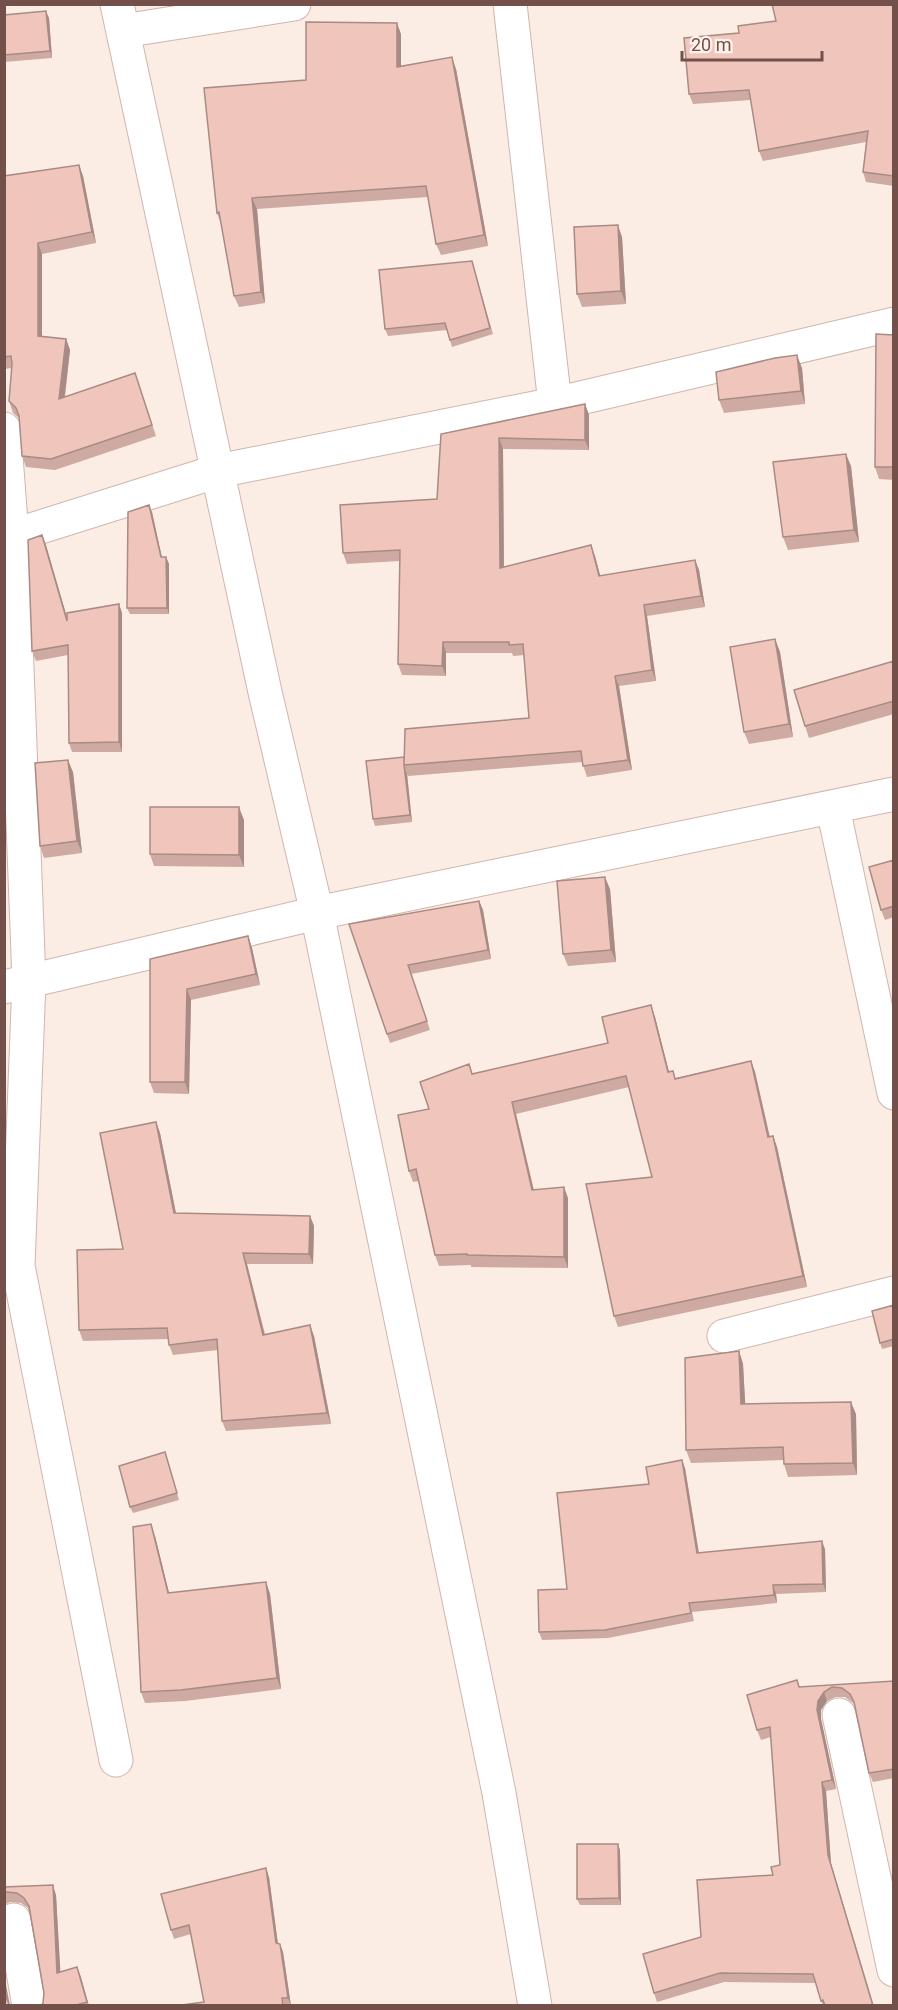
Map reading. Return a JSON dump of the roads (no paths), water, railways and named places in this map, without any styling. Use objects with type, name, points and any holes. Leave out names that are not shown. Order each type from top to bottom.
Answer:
[{"type":"street","points":[[294,4],[120,18],[265,692],[317,913],[499,1793],[535,2006]]},
{"type":"street","points":[[510,4],[555,404]]},
{"type":"street","points":[[8,536],[218,471],[555,404],[894,324]]},
{"type":"street","points":[[4,429],[17,984],[18,1266],[116,1760]]},
{"type":"street","points":[[17,984],[317,913],[894,794]]},
{"type":"street","points":[[833,808],[894,1093]]},
{"type":"street","points":[[724,1336],[894,1293]]},
{"type":"street","points":[[838,1715],[894,1970]]},
{"type":"street","points":[[14,1920],[29,2006]]}]
